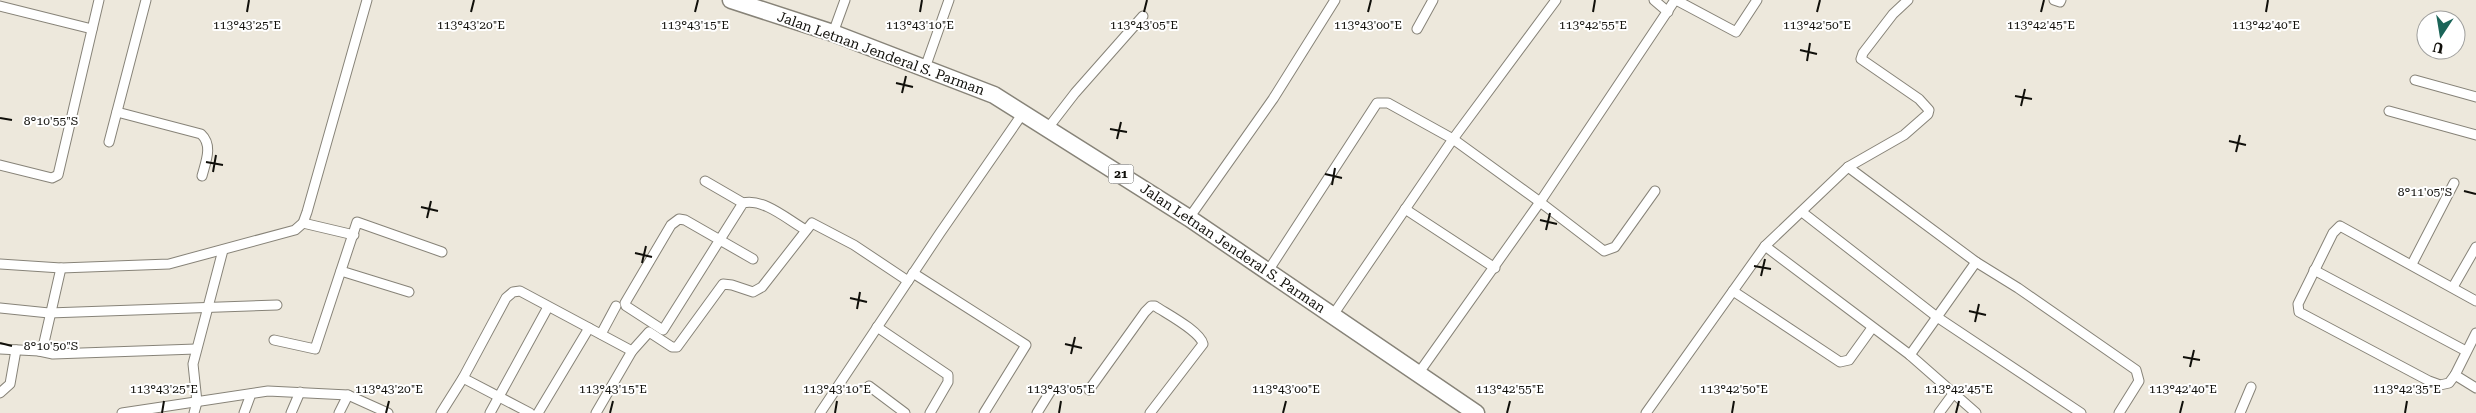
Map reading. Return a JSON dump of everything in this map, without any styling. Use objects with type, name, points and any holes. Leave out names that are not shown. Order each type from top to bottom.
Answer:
[{"type":"highway","name":"Jalan Letnan Jenderal S. Parman","points":[[742,2],[833,33],[985,90],[1023,112],[1189,218],[1476,413]]},
{"type":"street","points":[[0,165],[52,178],[58,175],[99,0]]},
{"type":"street","points":[[109,142],[146,0]]},
{"type":"street","points":[[0,264],[61,268],[169,264],[295,230],[303,223],[367,0]]},
{"type":"street","points":[[833,33],[844,0]]},
{"type":"street","points":[[925,68],[949,0]]},
{"type":"street","points":[[1189,218],[1272,99],[1335,0]]},
{"type":"street","points":[[1417,29],[1433,0]]},
{"type":"street","points":[[1334,315],[1452,139],[1556,0]]},
{"type":"street","points":[[1654,0],[1668,12]]},
{"type":"street","points":[[1418,374],[1540,202],[1675,0],[1736,32],[1756,0]]},
{"type":"street","points":[[1646,413],[1765,246],[1848,167],[1904,135],[1928,114],[1929,110],[1920,99],[1861,59],[1863,53],[1893,14],[1908,0]]},
{"type":"street","points":[[2054,0],[2060,2],[2061,0]]},
{"type":"street","points":[[0,6],[92,29]]},
{"type":"street","points":[[1048,128],[1075,93],[1143,16]]},
{"type":"street","points":[[2415,80],[2476,97]]},
{"type":"street","points":[[1268,271],[1377,103],[1388,103],[1452,139],[1540,202],[1595,245],[1608,251],[1615,247],[1655,191]]},
{"type":"street","points":[[2389,111],[2476,135]]},
{"type":"street","points":[[117,112],[202,134],[208,140],[209,146],[202,176]]},
{"type":"street","points":[[820,413],[1023,112]]},
{"type":"street","points":[[1848,167],[1976,262],[2136,370],[2138,381],[2119,413]]},
{"type":"street","points":[[705,181],[743,204]]},
{"type":"street","points":[[2412,264],[2454,183]]},
{"type":"street","points":[[753,259],[720,241],[685,220],[679,219],[671,225],[626,300],[626,306],[663,330],[720,241],[743,204],[749,202],[763,205],[806,230]]},
{"type":"street","points":[[1405,209],[1494,268]]},
{"type":"street","points":[[1802,212],[1937,316],[2081,413]]},
{"type":"street","points":[[274,340],[315,349],[357,222],[442,252]]},
{"type":"street","points":[[596,413],[632,351],[649,332],[672,347],[679,345],[691,331],[723,284],[732,284],[754,292],[762,287],[802,238],[812,222],[819,224],[854,245],[908,281]]},
{"type":"street","points":[[303,223],[354,235]]},
{"type":"street","points":[[2476,301],[2340,226],[2333,233],[2298,304],[2299,312],[2429,381],[2440,385],[2449,383],[2455,375],[2476,333]]},
{"type":"street","points":[[1765,246],[1872,328],[1910,354],[1976,413]]},
{"type":"street","points":[[2453,287],[2476,247]]},
{"type":"street","points":[[194,413],[197,402],[193,364],[224,250]]},
{"type":"street","points":[[1910,354],[1976,262]]},
{"type":"street","points":[[39,351],[45,344],[61,268]]},
{"type":"street","points":[[2314,270],[2466,351]]},
{"type":"street","points":[[341,271],[409,292]]},
{"type":"street","points":[[913,273],[1026,345],[984,413]]},
{"type":"street","points":[[1733,291],[1840,362],[1849,360],[1872,328]]},
{"type":"street","points":[[441,413],[463,378],[506,298],[513,292],[520,292],[632,351]]},
{"type":"street","points":[[0,308],[50,313],[276,305]]},
{"type":"street","points":[[600,334],[616,306]]},
{"type":"street","points":[[1089,390],[1145,312],[1151,306],[1155,306],[1192,330],[1203,344],[1150,413]]},
{"type":"street","points":[[490,413],[548,307]]},
{"type":"street","points":[[877,327],[948,376],[948,382],[930,413]]},
{"type":"street","points":[[538,413],[589,328]]},
{"type":"street","points":[[0,349],[39,351],[54,354],[196,349]]},
{"type":"street","points":[[0,393],[11,382],[16,350]]},
{"type":"street","points":[[2455,375],[2476,388]]},
{"type":"street","points":[[463,378],[500,395],[530,413]]},
{"type":"street","points":[[869,386],[905,413]]},
{"type":"street","points":[[2240,413],[2252,387]]},
{"type":"street","points":[[122,413],[268,391],[348,395],[388,413]]},
{"type":"street","points":[[291,413],[300,392]]},
{"type":"street","points":[[1037,413],[1050,392]]},
{"type":"street","points":[[244,413],[251,394]]},
{"type":"street","points":[[1939,413],[1953,394]]},
{"type":"street","points":[[339,413],[348,395]]}]
